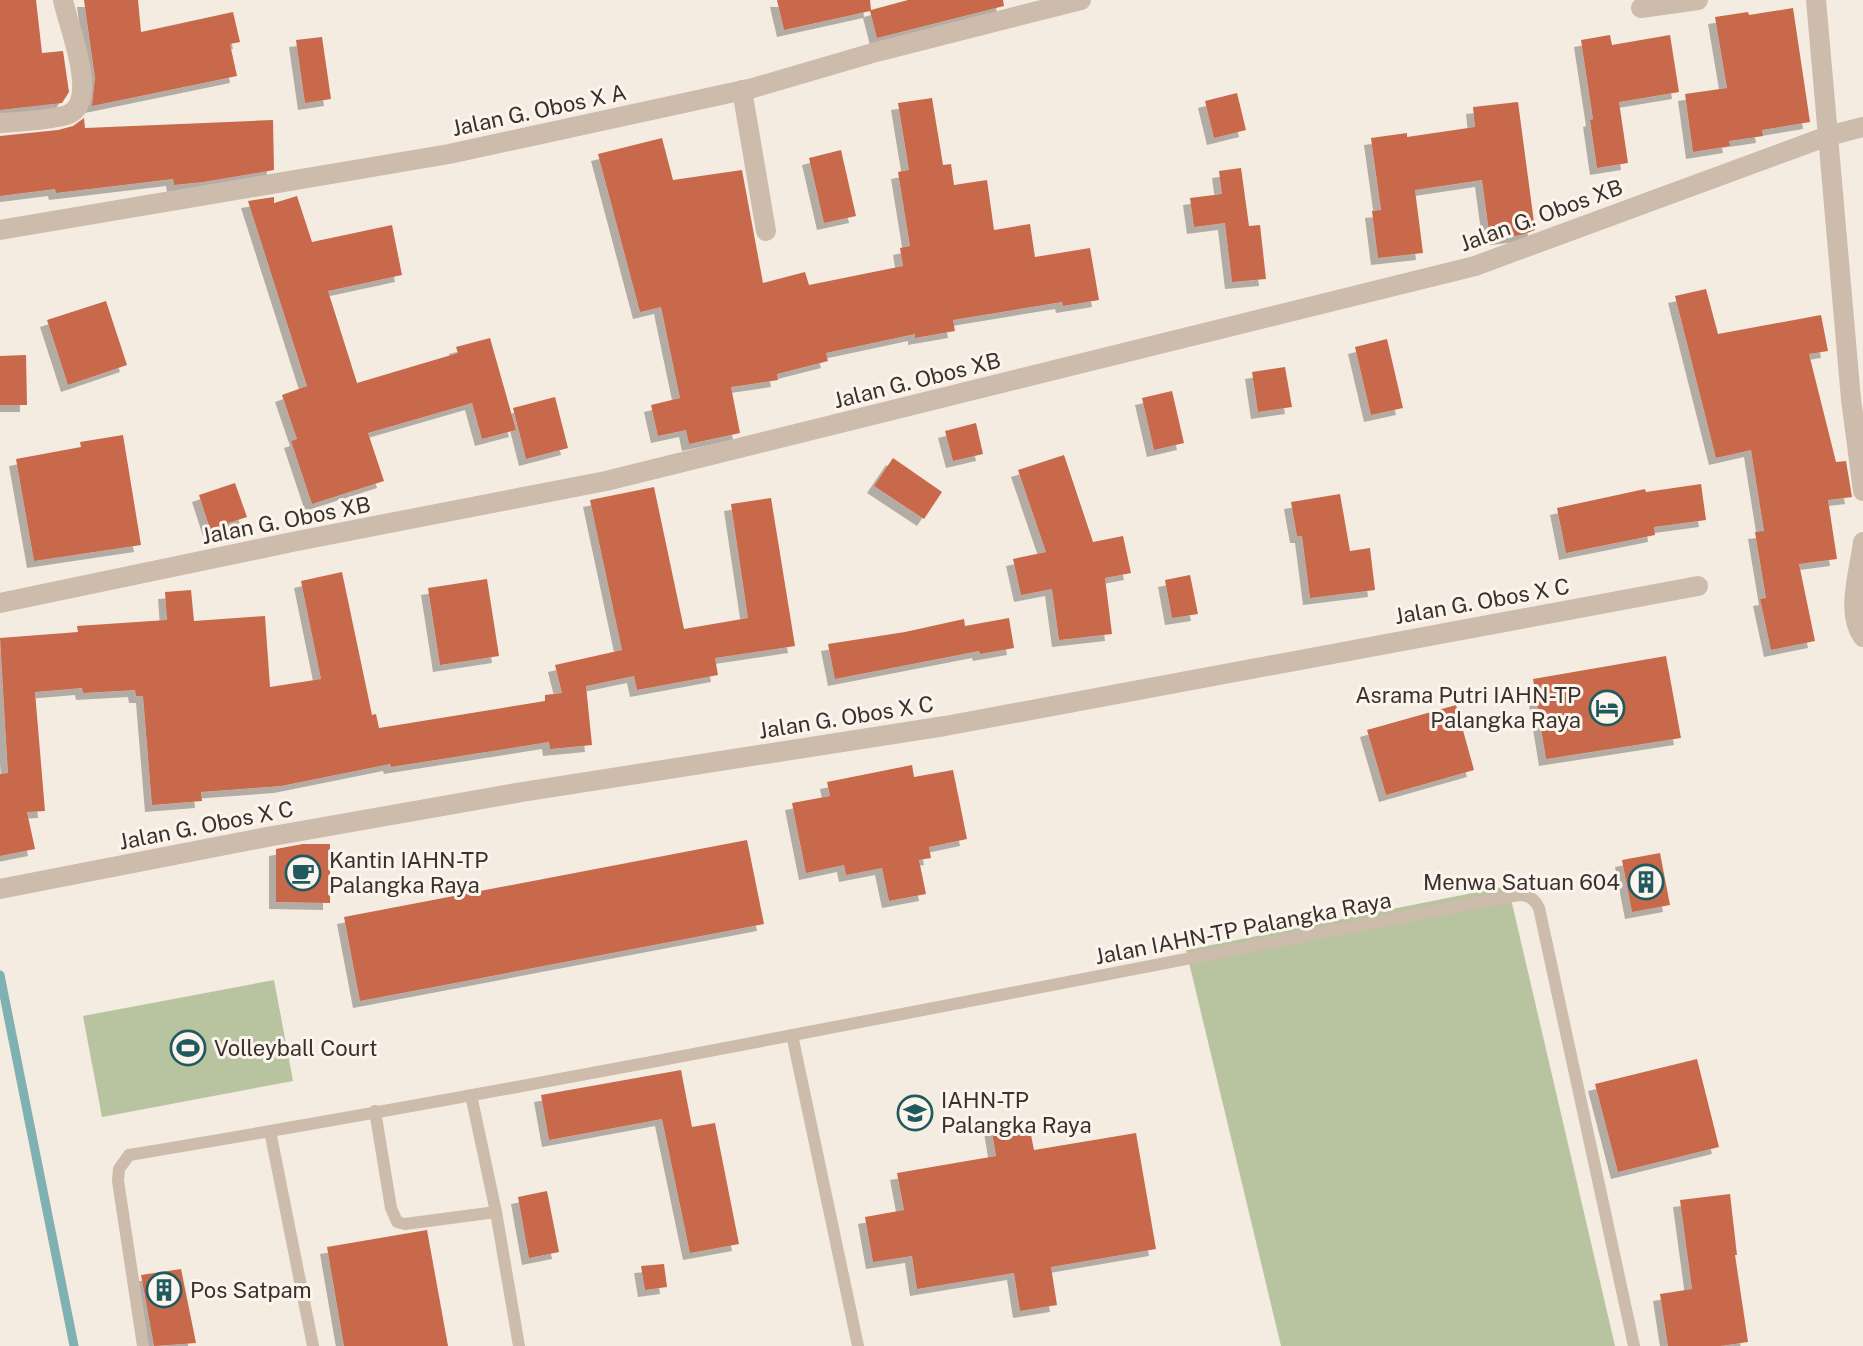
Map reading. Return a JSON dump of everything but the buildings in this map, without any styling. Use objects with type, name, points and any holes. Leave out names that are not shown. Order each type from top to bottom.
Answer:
[{"type":"street","points":[[0,123],[71,114],[79,105],[83,91],[76,41],[63,0]]},
{"type":"street","name":"Jalan G. Obos X A","points":[[0,230],[449,154],[742,90],[1081,0]]},
{"type":"street","points":[[1641,8],[1698,0]]},
{"type":"street","points":[[1816,0],[1851,399],[1863,491]]},
{"type":"street","points":[[742,90],[766,231]]},
{"type":"street","points":[[1828,136],[1863,127]]},
{"type":"street","name":"Jalan G. Obos XB","points":[[0,603],[606,481],[1460,270],[1828,136]]},
{"type":"street","points":[[1863,542],[1854,609],[1863,637]]},
{"type":"street","name":"Jalan G. Obos X C","points":[[0,889],[522,792],[945,726],[1698,586]]},
{"type":"lane","name":"Jalan IAHN-TP Palangka Raya","points":[[143,1346],[118,1181],[122,1162],[129,1155],[471,1095],[1526,895],[1535,900],[1539,908],[1634,1346]]},
{"type":"lane","points":[[792,1035],[858,1346]]},
{"type":"lane","points":[[471,1095],[496,1212],[519,1346]]},
{"type":"lane","points":[[375,1111],[391,1208],[397,1222],[405,1224],[496,1212]]},
{"type":"lane","points":[[270,1131],[313,1346]]},
{"type":"green space","points":[[1508,886],[1615,1346],[1281,1346],[1186,950]]},
{"type":"green space","name":"Volleyball Court","points":[[274,980],[293,1081],[102,1117],[83,1016]]},
{"type":"waterway","points":[[0,975],[74,1346]]},
{"type":"place","name":"Asrama Putri IAHN-TP Palangka Raya","points":[[1607,708]]},
{"type":"place","name":"Kantin IAHN-TP Palangka Raya","points":[[303,873]]},
{"type":"place","name":"Menwa Satuan 604","points":[[1646,882]]},
{"type":"place","name":"Volleyball Court","points":[[188,1048]]},
{"type":"place","name":"IAHN-TP Palangka Raya","points":[[915,1113]]},
{"type":"place","name":"Pos Satpam","points":[[164,1290]]}]
